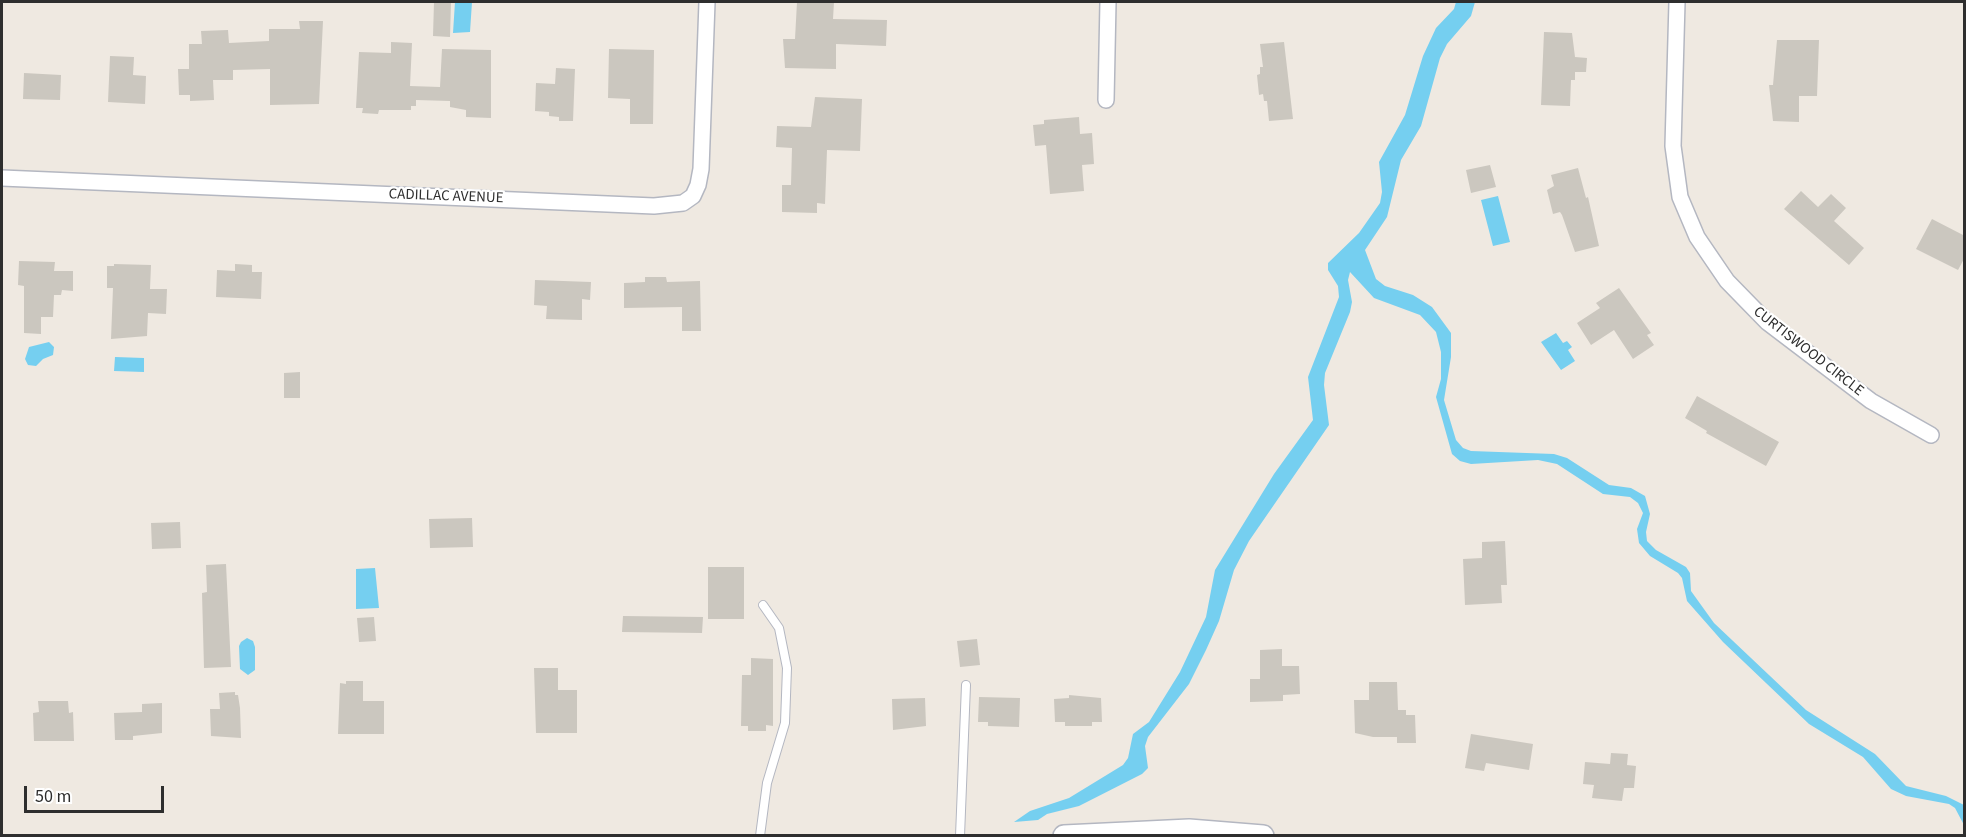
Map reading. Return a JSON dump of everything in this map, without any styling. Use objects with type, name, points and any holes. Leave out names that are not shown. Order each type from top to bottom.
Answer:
[{"type":"main road","points":[[1064,836],[1166,830],[1254,835]]},
{"type":"street","name":"CADILLAC AVENUE","points":[[2,178],[645,206],[677,205],[693,196],[701,169],[707,2]]},
{"type":"street","points":[[1106,99],[1108,2]]},
{"type":"street","name":"CURTISWOOD CIRCLE","points":[[1677,2],[1673,146],[1680,197],[1697,237],[1727,281],[1767,322],[1871,401],[1931,435]]},
{"type":"lane","points":[[760,836],[767,783],[785,723],[787,668],[779,628],[763,605]]},
{"type":"lane","points":[[960,836],[962,720],[966,685]]},
{"type":"water","points":[[455,2],[472,2],[470,32],[453,33]]},
{"type":"water","points":[[1456,2],[1475,2],[1471,16],[1447,44],[1440,58],[1421,126],[1401,160],[1387,217],[1365,250],[1376,279],[1385,286],[1413,295],[1432,307],[1451,333],[1451,357],[1444,400],[1456,440],[1463,448],[1471,451],[1554,454],[1567,458],[1609,485],[1631,488],[1645,496],[1650,514],[1646,532],[1647,541],[1656,550],[1686,567],[1690,573],[1691,591],[1714,623],[1806,710],[1875,754],[1906,786],[1946,796],[1964,805],[1964,825],[1955,808],[1949,804],[1906,796],[1891,789],[1863,757],[1809,724],[1723,642],[1687,601],[1682,578],[1678,573],[1650,556],[1639,543],[1637,529],[1643,513],[1638,503],[1630,497],[1603,494],[1557,464],[1538,460],[1471,464],[1460,461],[1452,454],[1436,397],[1441,379],[1441,352],[1436,332],[1420,315],[1374,298],[1350,272],[1348,280],[1352,302],[1350,312],[1325,373],[1324,385],[1329,425],[1249,541],[1234,570],[1219,621],[1189,684],[1148,737],[1145,746],[1148,768],[1142,774],[1079,806],[1047,814],[1038,820],[1014,822],[1030,811],[1069,798],[1123,765],[1128,758],[1133,734],[1149,722],[1180,672],[1206,617],[1215,570],[1274,474],[1313,420],[1308,377],[1339,297],[1338,286],[1328,270],[1328,263],[1359,233],[1380,203],[1382,192],[1379,162],[1405,115],[1423,56],[1436,28],[1454,9]]},
{"type":"water","points":[[1498,196],[1510,242],[1493,246],[1481,200]]},
{"type":"water","points":[[1556,333],[1563,343],[1567,341],[1572,347],[1568,350],[1575,361],[1561,370],[1541,342]]},
{"type":"water","points":[[49,342],[54,347],[53,355],[43,359],[36,366],[28,365],[25,359],[29,347]]},
{"type":"water","points":[[115,357],[144,358],[144,372],[114,371]]},
{"type":"water","points":[[375,568],[379,608],[356,609],[356,569]]},
{"type":"water","points":[[247,638],[253,641],[255,647],[255,670],[248,675],[240,669],[239,646]]},
{"type":"building","points":[[434,2],[451,2],[450,37],[433,36]]},
{"type":"building","points":[[797,2],[834,2],[833,19],[887,20],[886,46],[836,44],[836,69],[785,68],[783,39],[795,39]]},
{"type":"building","points":[[299,21],[323,21],[319,104],[270,105],[270,69],[233,70],[233,80],[213,80],[214,100],[190,101],[190,95],[179,95],[178,69],[189,69],[189,44],[202,44],[201,31],[228,30],[229,43],[269,41],[269,29],[300,29]]},
{"type":"building","points":[[1544,32],[1572,33],[1575,57],[1587,58],[1586,72],[1575,72],[1575,80],[1571,80],[1570,106],[1541,105]]},
{"type":"building","points":[[1777,40],[1819,40],[1817,96],[1799,96],[1799,122],[1773,121],[1769,85],[1773,85]]},
{"type":"building","points":[[391,42],[412,43],[410,86],[440,87],[442,49],[491,50],[491,118],[466,117],[466,110],[450,107],[450,101],[416,100],[416,106],[411,106],[411,110],[379,110],[378,114],[362,113],[363,108],[356,108],[359,52],[391,53]]},
{"type":"building","points":[[1284,42],[1293,119],[1269,121],[1267,101],[1264,101],[1263,94],[1259,95],[1257,75],[1260,74],[1260,67],[1263,67],[1260,44]]},
{"type":"building","points":[[609,49],[654,50],[653,124],[630,124],[630,99],[608,98]]},
{"type":"building","points":[[110,56],[134,57],[133,75],[146,76],[145,104],[108,102]]},
{"type":"building","points":[[556,68],[575,69],[573,121],[559,121],[559,117],[549,116],[549,112],[535,111],[536,83],[555,84]]},
{"type":"building","points":[[24,73],[61,75],[60,100],[23,99]]},
{"type":"building","points":[[815,97],[862,99],[860,151],[827,150],[825,204],[817,203],[817,213],[782,212],[782,185],[791,185],[792,148],[776,147],[777,126],[811,127]]},
{"type":"building","points":[[1079,117],[1080,134],[1092,133],[1094,164],[1082,165],[1084,191],[1050,194],[1046,145],[1035,146],[1033,125],[1044,124],[1044,120]]},
{"type":"building","points":[[1490,165],[1496,187],[1471,193],[1466,170]]},
{"type":"building","points":[[1578,168],[1586,198],[1588,197],[1599,246],[1575,252],[1562,215],[1560,212],[1553,214],[1547,190],[1554,186],[1551,175]]},
{"type":"building","points":[[1801,191],[1818,207],[1831,194],[1846,208],[1834,221],[1864,248],[1849,265],[1784,209]]},
{"type":"building","points":[[1932,219],[1965,236],[1965,257],[1958,270],[1916,249]]},
{"type":"building","points":[[19,261],[55,262],[54,271],[73,271],[73,291],[62,290],[61,295],[54,295],[53,317],[41,317],[41,334],[24,333],[24,286],[18,285]]},
{"type":"building","points":[[114,264],[151,265],[150,289],[167,289],[166,314],[148,313],[147,336],[111,339],[113,288],[107,288],[107,266],[114,266]]},
{"type":"building","points":[[235,264],[252,265],[252,272],[262,272],[261,299],[216,297],[217,270],[235,271]]},
{"type":"building","points":[[645,277],[666,277],[667,282],[700,281],[701,331],[682,331],[682,307],[624,308],[624,283],[645,282]]},
{"type":"building","points":[[535,280],[591,282],[590,300],[582,299],[582,320],[546,319],[547,306],[534,305]]},
{"type":"building","points":[[1619,288],[1651,333],[1647,335],[1654,345],[1633,359],[1614,330],[1591,345],[1577,323],[1600,308],[1596,303]]},
{"type":"building","points":[[300,372],[300,398],[284,398],[284,373]]},
{"type":"building","points":[[1697,396],[1779,442],[1766,466],[1706,433],[1707,431],[1685,418]]},
{"type":"building","points":[[472,518],[473,547],[430,548],[429,519]]},
{"type":"building","points":[[180,522],[181,548],[152,549],[151,523]]},
{"type":"building","points":[[1505,541],[1507,585],[1501,585],[1502,603],[1465,605],[1463,559],[1482,558],[1482,542]]},
{"type":"building","points":[[226,564],[231,667],[204,668],[202,593],[207,592],[206,565]]},
{"type":"building","points":[[708,567],[744,567],[744,619],[708,619]]},
{"type":"building","points":[[623,616],[703,617],[702,633],[622,632]]},
{"type":"building","points":[[374,617],[376,641],[359,642],[357,618]]},
{"type":"building","points":[[977,639],[980,665],[960,667],[957,641]]},
{"type":"building","points":[[1282,649],[1282,666],[1299,666],[1300,694],[1283,695],[1283,701],[1250,702],[1250,679],[1260,679],[1260,650]]},
{"type":"building","points":[[751,658],[773,659],[773,726],[766,725],[766,731],[748,731],[748,726],[741,726],[742,675],[751,675]]},
{"type":"building","points":[[534,668],[558,668],[558,690],[577,690],[577,733],[536,733]]},
{"type":"building","points":[[346,681],[363,681],[363,701],[384,701],[384,734],[338,734],[340,683],[346,684]]},
{"type":"building","points":[[1369,682],[1397,682],[1398,710],[1406,710],[1406,715],[1415,715],[1416,743],[1397,743],[1397,737],[1373,737],[1355,733],[1354,700],[1369,700]]},
{"type":"building","points":[[235,692],[235,695],[238,695],[240,708],[241,738],[211,736],[210,709],[220,709],[219,693]]},
{"type":"building","points":[[1069,695],[1101,698],[1102,722],[1092,722],[1092,726],[1065,726],[1065,722],[1055,722],[1054,699],[1069,698]]},
{"type":"building","points":[[979,697],[1020,698],[1019,727],[988,726],[988,722],[978,722]]},
{"type":"building","points":[[925,698],[926,726],[893,730],[892,699]]},
{"type":"building","points":[[38,701],[68,701],[69,713],[73,712],[74,741],[34,741],[33,713],[39,712]]},
{"type":"building","points":[[162,703],[162,733],[133,736],[133,740],[115,740],[114,713],[142,712],[142,704]]},
{"type":"building","points":[[1471,734],[1533,744],[1529,770],[1486,763],[1484,771],[1465,768]]},
{"type":"building","points":[[1611,753],[1628,754],[1627,765],[1636,766],[1634,788],[1624,788],[1622,801],[1592,798],[1594,785],[1583,784],[1585,762],[1610,764]]}]
